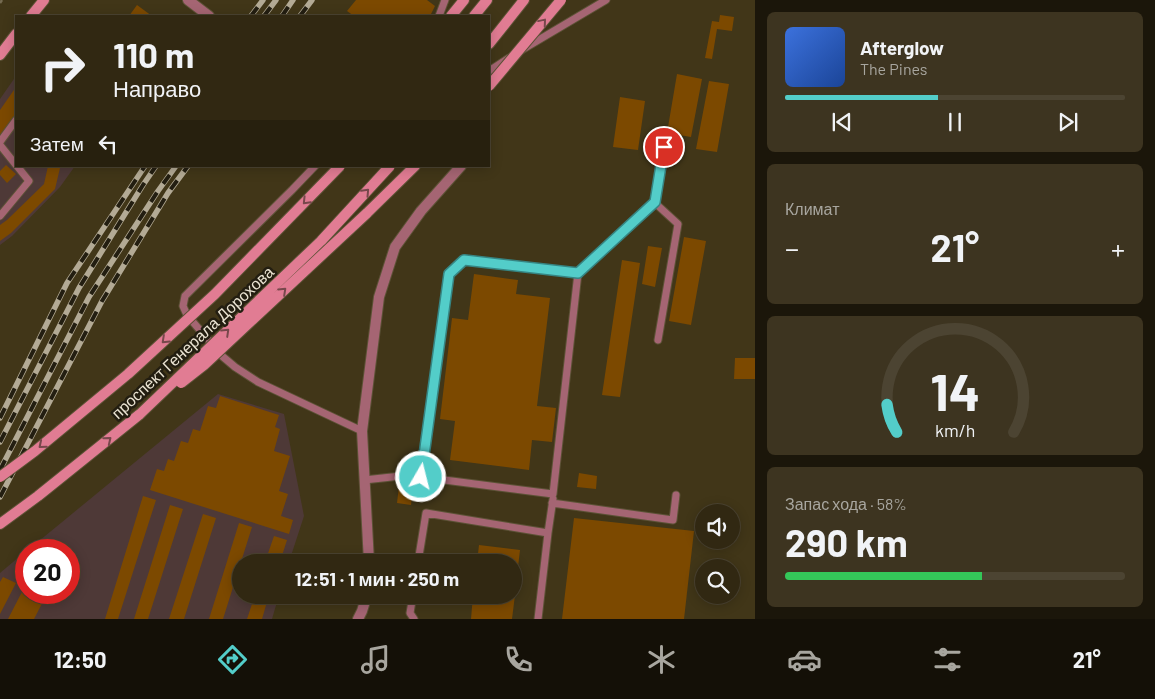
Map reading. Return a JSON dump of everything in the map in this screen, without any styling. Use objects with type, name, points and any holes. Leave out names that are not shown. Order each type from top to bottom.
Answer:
[{"type":"main road","points":[[32,15],[44,0]]},
{"type":"main road","points":[[452,15],[464,0]]},
{"type":"main road","points":[[475,15],[487,0]]},
{"type":"main road","points":[[490,43],[524,0]]},
{"type":"main road","points":[[490,85],[561,0]]},
{"type":"main road","points":[[0,55],[15,35]]},
{"type":"main road","name":"проспект Генерала Дорохова","points":[[0,477],[35,451],[128,374],[215,294],[339,167]]},
{"type":"main road","name":"проспект Генерала Дорохова","points":[[0,524],[140,414],[321,241],[389,167]]},
{"type":"main road","points":[[140,414],[204,365],[414,167]]},
{"type":"street","points":[[188,0],[208,15]]},
{"type":"street","points":[[369,554],[362,431],[379,296],[395,247],[421,212],[460,167]]},
{"type":"street","points":[[358,619],[365,604]]},
{"type":"lane","points":[[439,15],[445,0]]},
{"type":"lane","points":[[490,69],[606,0]]},
{"type":"lane","points":[[15,122],[0,144],[15,163]]},
{"type":"lane","points":[[538,619],[578,273],[655,202],[664,147]]},
{"type":"lane","points":[[0,216],[30,181],[18,167]]},
{"type":"lane","points":[[313,167],[189,292],[183,306],[189,319],[222,356],[235,367],[258,382],[362,431]]},
{"type":"lane","points":[[655,202],[678,224],[658,340]]},
{"type":"lane","points":[[421,477],[449,274],[464,260],[578,273]]},
{"type":"lane","points":[[364,480],[401,476],[421,477],[553,494]]},
{"type":"lane","points":[[552,503],[673,520],[676,495]]},
{"type":"lane","points":[[419,554],[426,513],[548,533]]},
{"type":"lane","points":[[412,604],[410,613],[414,619]]},
{"type":"shaded area","points":[[15,77],[15,167],[74,167],[60,187],[12,236],[0,245],[0,99]]},
{"type":"shaded area","points":[[218,394],[284,414],[304,516],[292,554],[232,554],[232,604],[276,604],[272,619],[0,619],[0,573],[15,560],[15,604],[80,604],[80,539],[41,539]]},
{"type":"building","points":[[356,0],[427,0],[435,6],[430,15],[353,15],[347,11]]},
{"type":"building","points":[[137,5],[151,15],[130,15]]},
{"type":"building","points":[[720,15],[734,17],[732,31],[717,29],[712,59],[705,58],[712,21],[719,22]]},
{"type":"building","points":[[677,74],[702,79],[691,137],[667,133]]},
{"type":"building","points":[[709,81],[729,84],[717,152],[696,149]]},
{"type":"building","points":[[15,88],[15,116],[0,138],[0,110]]},
{"type":"building","points":[[620,97],[645,101],[638,150],[613,147]]},
{"type":"building","points":[[6,165],[16,174],[7,183],[0,175],[0,171]]},
{"type":"building","points":[[48,167],[60,168],[55,189],[11,233],[0,241],[0,225],[44,184]]},
{"type":"building","points":[[684,237],[706,241],[691,325],[669,321]]},
{"type":"building","points":[[648,246],[662,248],[655,287],[642,284]]},
{"type":"building","points":[[622,260],[640,263],[620,397],[602,395]]},
{"type":"building","points":[[474,274],[518,280],[516,294],[550,298],[537,406],[556,408],[552,442],[532,440],[529,470],[450,460],[455,421],[440,419],[452,318],[468,320]]},
{"type":"building","points":[[735,358],[755,358],[755,379],[734,379]]},
{"type":"building","points":[[220,396],[279,415],[275,427],[280,429],[274,451],[290,456],[279,491],[288,494],[281,516],[293,520],[289,534],[150,490],[157,469],[164,471],[168,459],[174,461],[181,441],[188,443],[193,429],[200,431],[208,406],[216,408]]},
{"type":"building","points":[[579,473],[597,476],[596,489],[577,487]]},
{"type":"building","points":[[399,486],[413,488],[411,505],[397,503]]},
{"type":"building","points":[[143,496],[156,500],[118,619],[105,619]]},
{"type":"building","points":[[170,505],[183,509],[148,619],[134,619]]},
{"type":"building","points":[[203,514],[216,518],[184,619],[169,619]]},
{"type":"building","points":[[574,518],[694,531],[684,619],[562,619]]},
{"type":"building","points":[[239,523],[252,527],[243,554],[232,554],[232,590],[223,619],[209,619]]},
{"type":"building","points":[[274,536],[287,540],[283,554],[268,554]]},
{"type":"building","points":[[479,545],[520,550],[520,554],[478,554]]},
{"type":"building","points":[[3,577],[15,583],[15,585],[0,614],[0,582]]},
{"type":"building","points":[[16,604],[42,604],[34,619],[8,619]]},
{"type":"building","points":[[252,604],[266,604],[262,619],[247,619]]},
{"type":"building","points":[[472,604],[514,604],[512,619],[471,619]]},
{"type":"railway","points":[[252,15],[263,0]]},
{"type":"railway","points":[[265,15],[276,0]]},
{"type":"railway","points":[[283,15],[293,0]]},
{"type":"railway","points":[[301,15],[312,0]]},
{"type":"railway","points":[[0,418],[67,283],[144,167]]},
{"type":"railway","points":[[0,442],[79,288],[155,167]]},
{"type":"railway","points":[[0,470],[89,297],[175,167]]},
{"type":"railway","points":[[0,497],[102,301],[168,193],[187,167]]},
{"type":"route","points":[[421,477],[449,274],[464,260],[578,273],[655,202],[664,147]]}]
